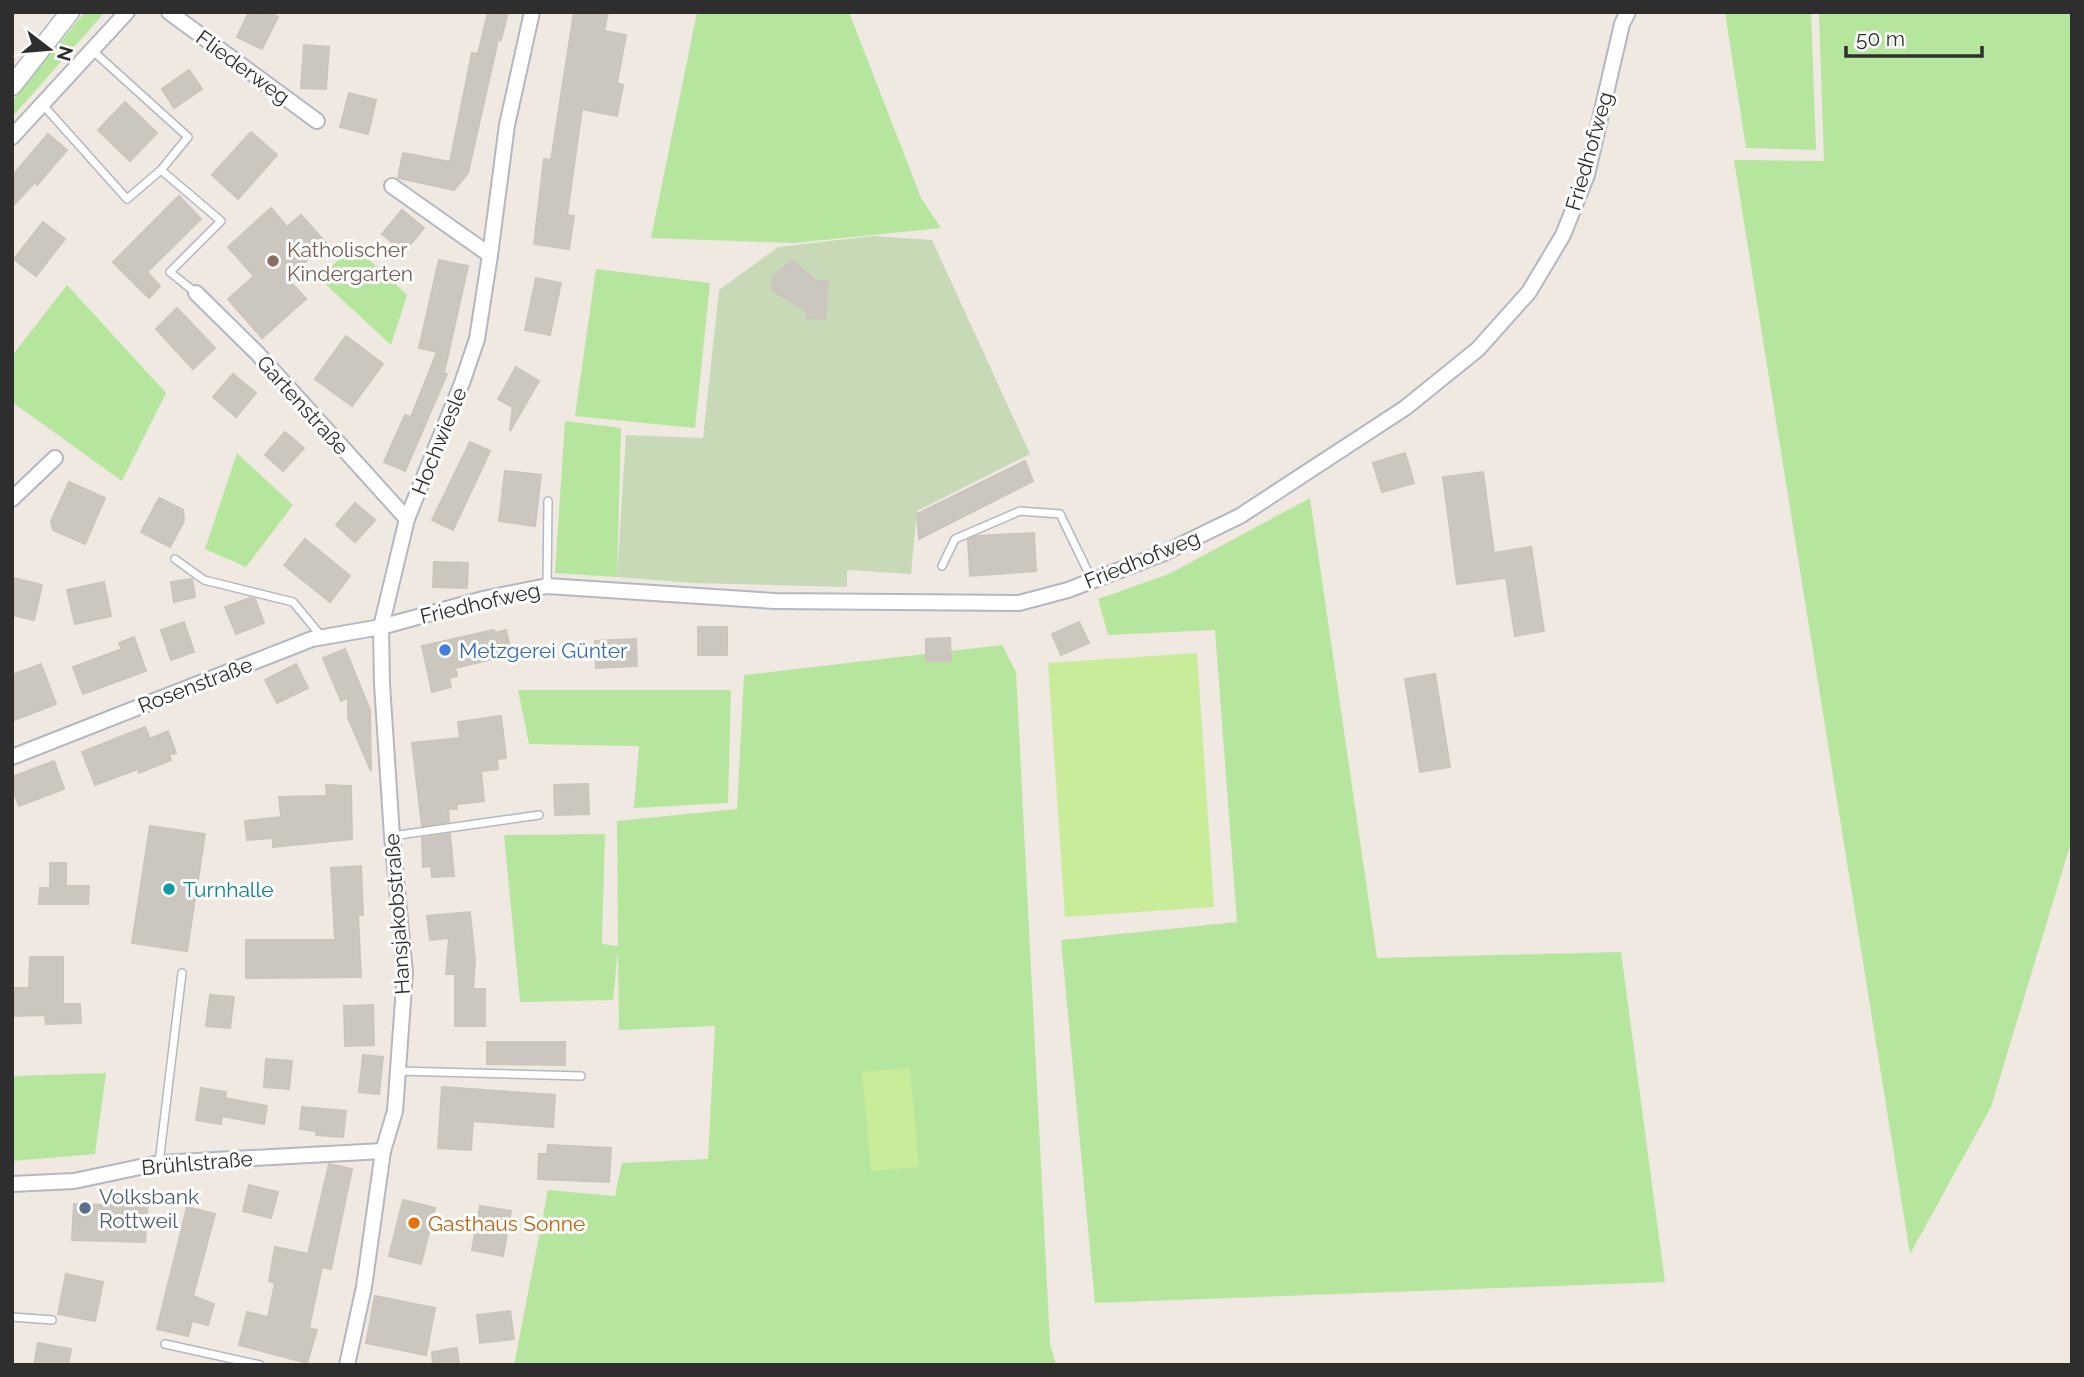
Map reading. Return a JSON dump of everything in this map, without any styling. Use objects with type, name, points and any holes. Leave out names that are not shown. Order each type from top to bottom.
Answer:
[{"type":"street","points":[[12,86],[70,12]]},
{"type":"street","points":[[12,137],[127,12]]},
{"type":"street","name":"Fliederweg","points":[[169,12],[317,121]]},
{"type":"street","name":"Hochwiesle","points":[[381,626],[407,519],[477,339],[491,255],[507,125],[532,12]]},
{"type":"street","name":"Friedhofweg","points":[[381,626],[547,586],[775,601],[1019,603],[1093,580],[1164,553],[1240,516],[1405,408],[1478,349],[1529,292],[1563,235],[1587,175],[1622,24],[1628,12]]},
{"type":"street","points":[[392,186],[491,255]]},
{"type":"street","name":"Gartenstraße","points":[[196,293],[257,353],[407,519]]},
{"type":"street","points":[[12,499],[55,458]]},
{"type":"street","name":"Rosenstraße","points":[[12,757],[321,637],[381,626]]},
{"type":"street","name":"Hansjakobstraße","points":[[346,1365],[364,1287],[383,1151],[395,1111],[405,973],[392,836],[381,626]]},
{"type":"street","name":"Brühlstraße","points":[[12,1184],[74,1181],[159,1163],[383,1151]]},
{"type":"lane","points":[[43,105],[127,198],[161,170],[188,136],[93,51]]},
{"type":"lane","points":[[161,170],[221,221],[170,272],[196,293]]},
{"type":"lane","points":[[547,586],[548,501]]},
{"type":"lane","points":[[942,566],[955,539],[1020,511],[1060,514],[1093,580]]},
{"type":"lane","points":[[175,559],[204,580],[293,602],[321,637]]},
{"type":"lane","points":[[392,836],[538,816]]},
{"type":"lane","points":[[159,1163],[182,974]]},
{"type":"lane","points":[[399,1071],[581,1076]]},
{"type":"lane","points":[[12,1317],[52,1320]]},
{"type":"lane","points":[[165,1344],[260,1365]]},
{"type":"green space","points":[[85,12],[105,12],[12,117],[12,101]]},
{"type":"green space","points":[[697,12],[849,12],[921,198],[941,228],[794,243],[651,238]]},
{"type":"green space","points":[[1725,12],[1811,12],[1816,150],[1746,148]]},
{"type":"green space","points":[[1819,12],[2072,12],[2072,839],[1991,1107],[1910,1254],[1734,160],[1824,161]]},
{"type":"green space","points":[[872,236],[932,240],[1030,454],[917,511],[911,574],[847,570],[847,587],[693,583],[617,577],[626,435],[703,438],[719,290],[778,247]]},
{"type":"green space","points":[[353,245],[407,295],[391,345],[320,279]]},
{"type":"green space","points":[[596,269],[710,283],[695,428],[575,416]]},
{"type":"green space","points":[[67,285],[166,393],[122,481],[12,402],[12,356]]},
{"type":"green space","points":[[565,421],[621,428],[617,577],[555,573]]},
{"type":"green space","points":[[237,453],[293,505],[246,567],[205,549]]},
{"type":"green space","points":[[1310,498],[1377,958],[1621,952],[1665,1282],[1095,1303],[1061,940],[1237,922],[1215,630],[1108,635],[1098,599],[1169,574]]},
{"type":"green space","points":[[1002,645],[1016,672],[1050,1344],[1056,1365],[514,1365],[548,1190],[615,1196],[622,1163],[708,1159],[715,1026],[619,1030],[618,950],[613,1000],[520,1002],[504,835],[605,834],[602,944],[618,946],[617,821],[737,809],[744,675]]},
{"type":"green space","points":[[1197,653],[1214,907],[1065,917],[1048,663]]},
{"type":"green space","points":[[518,690],[731,690],[728,803],[634,808],[639,746],[529,744]]},
{"type":"green space","points":[[910,1068],[919,1167],[871,1171],[862,1072]]},
{"type":"green space","points":[[106,1073],[95,1154],[12,1161],[12,1076]]},
{"type":"building","points":[[249,12],[269,12],[278,17],[262,49],[237,37]]},
{"type":"building","points":[[488,12],[508,12],[501,40],[498,40],[468,173],[454,190],[398,178],[403,153],[450,162],[472,53],[478,54]]},
{"type":"building","points":[[574,12],[608,12],[604,31],[626,35],[617,83],[623,85],[617,116],[582,109],[567,215],[574,216],[569,249],[534,244],[544,159],[551,160]]},
{"type":"building","points":[[304,45],[329,47],[326,89],[301,88]]},
{"type":"building","points":[[189,70],[202,89],[174,108],[162,89]]},
{"type":"building","points":[[349,93],[376,100],[368,134],[340,127]]},
{"type":"building","points":[[125,102],[157,133],[130,161],[98,130]]},
{"type":"building","points":[[251,132],[277,155],[238,199],[212,175]]},
{"type":"building","points":[[48,134],[67,150],[37,185],[35,182],[12,207],[12,176]]},
{"type":"building","points":[[179,196],[201,219],[147,272],[160,286],[149,298],[113,262]]},
{"type":"building","name":"Katholischer Kindergarten","points":[[271,208],[287,227],[301,215],[326,243],[287,278],[306,299],[262,338],[228,299],[254,276],[228,247]]},
{"type":"building","points":[[402,210],[424,228],[404,252],[382,234]]},
{"type":"building","points":[[43,222],[65,239],[36,276],[14,259]]},
{"type":"building","points":[[439,260],[468,266],[444,373],[447,374],[405,471],[384,462],[405,415],[411,417],[437,352],[419,348]]},
{"type":"building","points":[[793,260],[815,281],[828,281],[825,319],[807,318],[807,311],[772,290],[773,277]]},
{"type":"building","points":[[536,278],[561,283],[550,335],[525,330]]},
{"type":"building","points":[[177,308],[215,348],[193,369],[156,329]]},
{"type":"building","points":[[346,336],[383,364],[352,406],[315,379]]},
{"type":"building","points":[[516,367],[539,381],[510,431],[513,404],[512,407],[498,399]]},
{"type":"building","points":[[233,374],[256,393],[236,417],[213,397]]},
{"type":"building","points":[[285,432],[304,448],[283,471],[265,455]]},
{"type":"building","points":[[470,442],[490,451],[453,530],[432,520]]},
{"type":"building","points":[[1405,453],[1414,483],[1382,492],[1373,463]]},
{"type":"building","points":[[1025,461],[1033,481],[919,539],[917,514]]},
{"type":"building","points":[[505,471],[541,475],[535,526],[499,521]]},
{"type":"building","points":[[1483,472],[1494,553],[1531,547],[1544,631],[1515,636],[1506,578],[1457,584],[1443,477]]},
{"type":"building","points":[[69,482],[105,498],[85,544],[53,530],[51,521]]},
{"type":"building","points":[[159,498],[183,510],[184,521],[170,547],[141,532]]},
{"type":"building","points":[[355,503],[375,520],[355,542],[336,525]]},
{"type":"building","points":[[1034,533],[1036,571],[970,576],[968,540],[977,536]]},
{"type":"building","points":[[305,539],[350,576],[330,602],[284,565]]},
{"type":"building","points":[[434,562],[468,563],[467,588],[433,587]]},
{"type":"building","points":[[14,578],[42,585],[34,620],[12,615]]},
{"type":"building","points":[[192,579],[195,597],[174,602],[171,582]]},
{"type":"building","points":[[104,582],[111,616],[75,624],[67,590]]},
{"type":"building","points":[[250,598],[255,599],[264,623],[236,634],[225,607]]},
{"type":"building","points":[[184,622],[194,652],[171,660],[161,630]]},
{"type":"building","points":[[1079,622],[1089,643],[1061,655],[1052,634]]},
{"type":"building","points":[[698,627],[727,627],[727,655],[698,655]]},
{"type":"building","points":[[494,630],[495,633],[506,630],[511,652],[455,668],[457,676],[449,678],[451,687],[432,692],[422,646]]},
{"type":"building","points":[[134,637],[146,671],[83,694],[73,667],[122,649],[119,643]]},
{"type":"building","points":[[950,638],[951,661],[926,661],[926,639]]},
{"type":"building","points":[[636,639],[637,666],[596,668],[595,641]]},
{"type":"building","points":[[345,649],[370,710],[371,771],[348,718],[348,698],[341,701],[323,658]]},
{"type":"building","points":[[41,664],[56,704],[12,721],[12,675]]},
{"type":"building","points":[[296,664],[308,688],[277,703],[265,680]]},
{"type":"building","points":[[1435,674],[1450,767],[1420,772],[1405,679]]},
{"type":"building","points":[[501,716],[506,758],[497,759],[498,769],[481,771],[484,801],[457,804],[457,809],[448,809],[449,822],[422,826],[412,743],[460,738],[458,722]]},
{"type":"building","points":[[145,727],[150,739],[168,731],[176,753],[169,755],[171,760],[139,773],[138,769],[95,785],[82,752]]},
{"type":"building","points":[[54,761],[64,789],[19,806],[12,788],[12,777]]},
{"type":"building","points":[[588,784],[589,814],[555,815],[554,785]]},
{"type":"building","points":[[326,785],[351,786],[352,839],[273,847],[273,838],[247,840],[245,821],[281,817],[279,797],[327,796]]},
{"type":"building","name":"Turnhalle","points":[[150,826],[205,834],[187,951],[132,943]]},
{"type":"building","points":[[450,834],[454,876],[432,877],[431,866],[423,867],[422,838]]},
{"type":"building","points":[[50,863],[66,863],[66,886],[89,886],[88,904],[39,904],[40,888],[50,888]]},
{"type":"building","points":[[361,866],[363,915],[358,915],[361,977],[246,978],[246,940],[335,940],[331,868]]},
{"type":"building","points":[[470,912],[475,961],[473,989],[485,989],[485,1026],[455,1026],[455,974],[446,974],[449,938],[430,940],[427,916]]},
{"type":"building","points":[[30,957],[63,957],[63,1004],[80,1004],[81,1023],[46,1024],[45,1015],[12,1016],[12,988],[29,988]]},
{"type":"building","points":[[210,995],[234,997],[230,1028],[206,1026]]},
{"type":"building","points":[[373,1005],[374,1045],[345,1046],[344,1006]]},
{"type":"building","points":[[487,1042],[565,1042],[565,1065],[487,1064]]},
{"type":"building","points":[[363,1055],[383,1057],[379,1094],[359,1092]]},
{"type":"building","points":[[266,1059],[292,1061],[289,1089],[264,1087]]},
{"type":"building","points":[[442,1087],[555,1095],[553,1127],[473,1121],[471,1150],[438,1148]]},
{"type":"building","points":[[201,1088],[226,1092],[225,1098],[267,1106],[264,1124],[222,1116],[221,1124],[196,1120]]},
{"type":"building","points":[[302,1107],[346,1111],[343,1137],[316,1135],[316,1131],[300,1129]]},
{"type":"building","points":[[548,1145],[611,1148],[609,1182],[538,1179],[539,1154],[547,1154]]},
{"type":"building","points":[[329,1164],[352,1169],[331,1269],[322,1267],[309,1328],[317,1330],[307,1363],[239,1345],[247,1312],[268,1317],[275,1283],[269,1281],[275,1247],[308,1254]]},
{"type":"building","points":[[249,1185],[278,1192],[271,1218],[243,1211]]},
{"type":"building","points":[[104,1198],[148,1201],[145,1242],[72,1240],[74,1204],[103,1205]]},
{"type":"building","points":[[403,1200],[435,1208],[421,1264],[389,1256]]},
{"type":"building","points":[[480,1206],[511,1211],[503,1256],[472,1250]]},
{"type":"building","points":[[187,1207],[215,1214],[193,1296],[214,1304],[208,1325],[192,1321],[188,1336],[157,1329]]},
{"type":"building","points":[[66,1274],[103,1282],[95,1321],[58,1314]]},
{"type":"building","points":[[375,1296],[435,1308],[426,1355],[366,1343]]},
{"type":"building","points":[[510,1311],[514,1339],[480,1343],[477,1315]]},
{"type":"building","points":[[38,1343],[71,1349],[68,1365],[34,1365]]},
{"type":"building","points":[[457,1348],[459,1365],[433,1365],[432,1352]]},
{"type":"place","name":"Katholischer Kindergarten","points":[[273,261]]},
{"type":"place","name":"Metzgerei Günter","points":[[445,650]]},
{"type":"place","name":"Turnhalle","points":[[169,889]]},
{"type":"place","name":"Volksbank Rottweil","points":[[85,1208]]},
{"type":"place","name":"Gasthaus Sonne","points":[[414,1223]]}]
